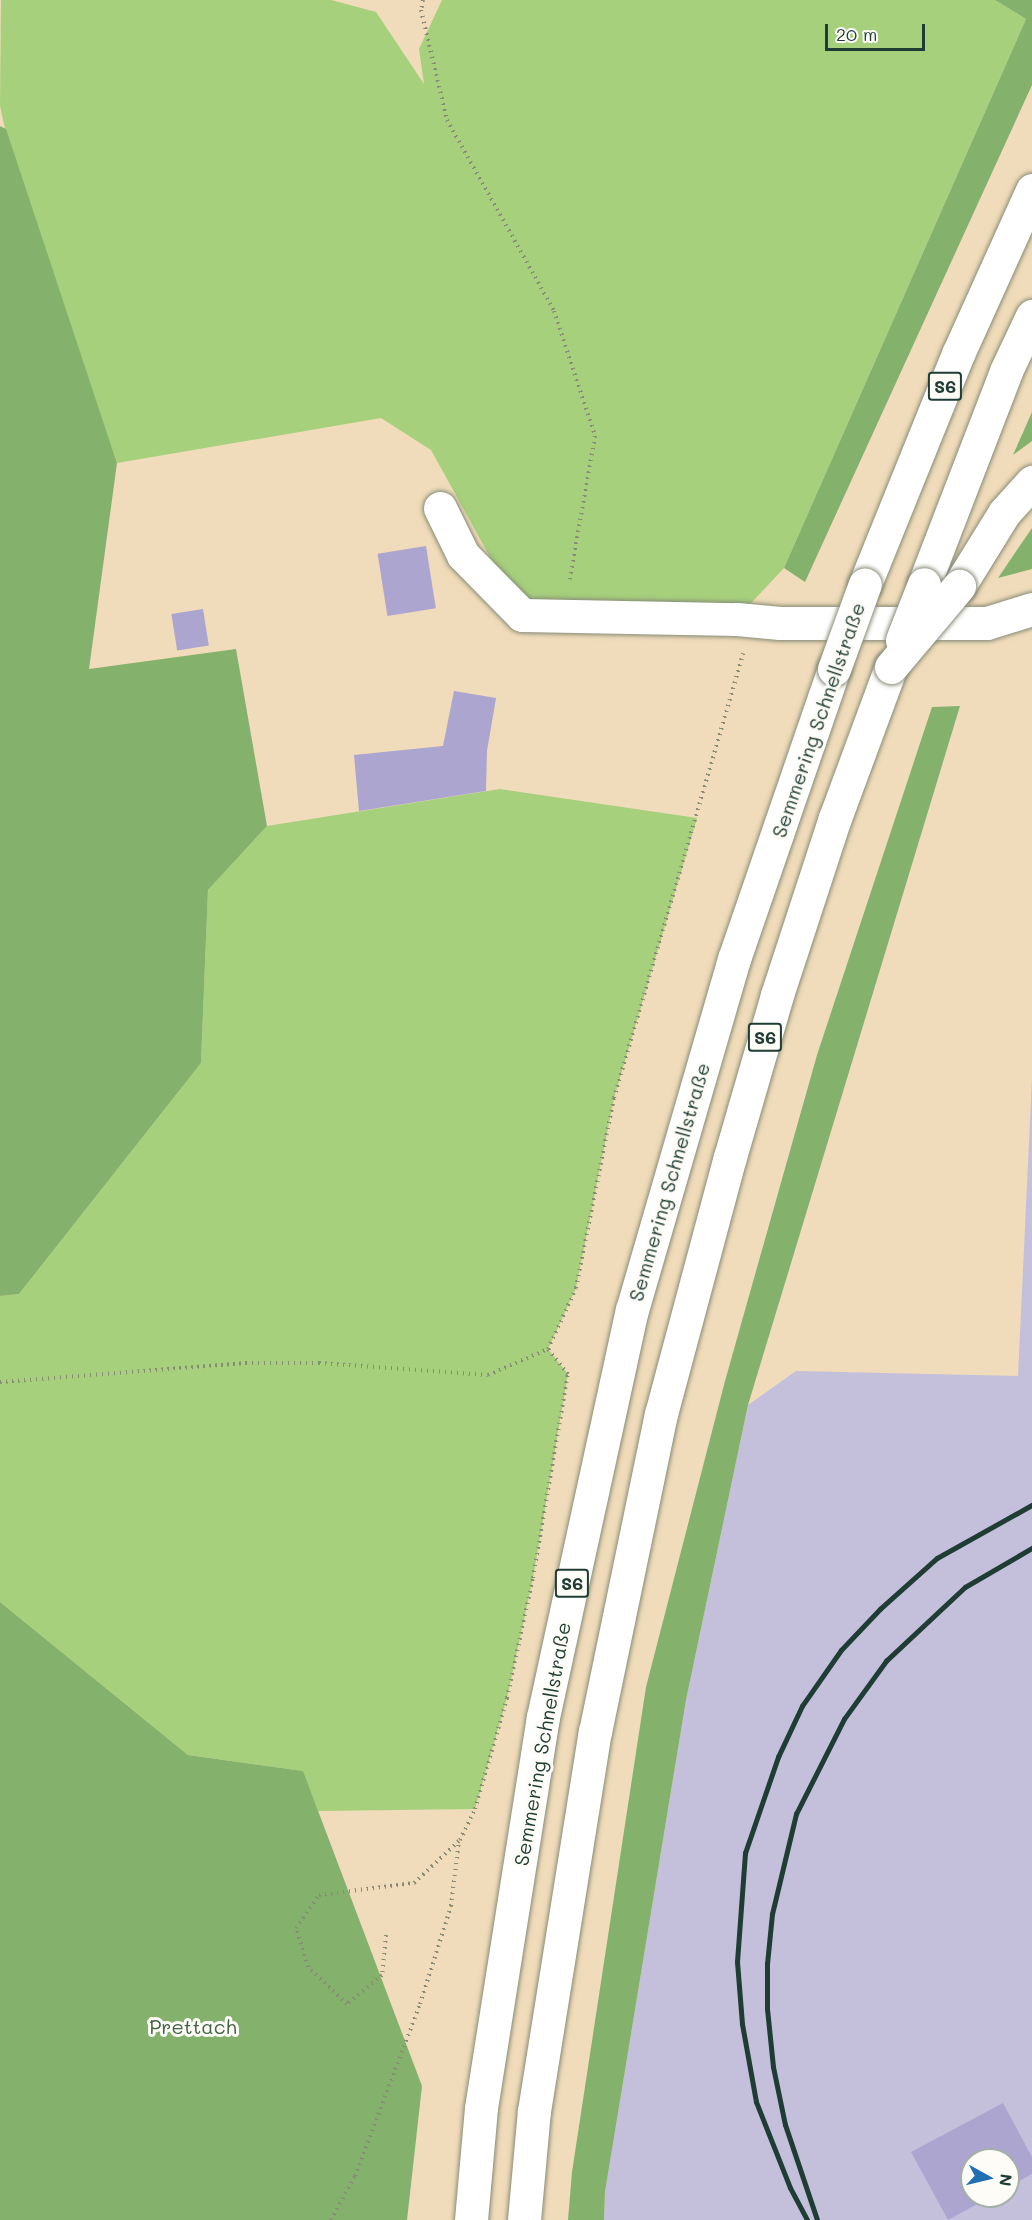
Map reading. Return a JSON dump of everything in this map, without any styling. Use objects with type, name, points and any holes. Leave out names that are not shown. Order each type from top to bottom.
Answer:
[{"type":"main road","name":"Semmering Schnellstraße","points":[[471,2220],[481,2108],[543,1717],[632,1310],[734,959],[834,669],[865,585],[958,354],[1032,190]]},
{"type":"main road","name":"S6","points":[[524,2220],[534,2111],[595,1732],[661,1413],[730,1157],[777,995],[835,818],[1006,371],[1032,316]]},
{"type":"main road","points":[[891,667],[959,586],[1004,513],[1032,482]]},
{"type":"main road","points":[[440,508],[463,555],[522,615],[780,623],[987,623],[1032,609]]},
{"type":"path","points":[[423,0],[421,10],[447,120],[554,311],[595,435],[564,616]]},
{"type":"path","points":[[0,1382],[246,1363],[319,1363],[488,1375],[548,1349],[576,1287],[614,1098],[753,621]]},
{"type":"path","points":[[331,2220],[355,2176],[420,2004],[451,1906],[460,1840],[475,1809],[507,1698],[533,1578],[568,1374],[548,1349]]},
{"type":"path","points":[[386,1935],[382,1975],[347,2004],[308,1967],[296,1928],[320,1894],[414,1883],[460,1840]]},
{"type":"shaded area","points":[[1032,1078],[1032,2220],[604,2220],[605,2192],[686,1700],[748,1405],[796,1371],[1018,1376]]},
{"type":"green space","points":[[1,0],[331,0],[376,12],[424,84],[419,49],[442,0],[995,0],[1026,19],[784,568],[736,619],[522,615],[431,450],[381,418],[117,463],[5,129],[0,106]]},
{"type":"green space","points":[[995,0],[1032,0],[1032,85],[805,582],[784,568],[1026,19]]},
{"type":"green space","points":[[0,126],[6,129],[117,463],[89,669],[236,649],[267,826],[208,890],[201,1063],[19,1294],[0,1296]]},
{"type":"green space","points":[[1032,412],[1032,441],[1013,455]]},
{"type":"green space","points":[[1032,528],[1032,569],[998,578]]},
{"type":"green space","points":[[960,706],[748,1405],[686,1700],[605,2192],[604,2220],[568,2220],[572,2172],[646,1687],[725,1381],[817,1055],[932,707]]},
{"type":"green space","points":[[500,789],[697,818],[614,1098],[576,1288],[548,1349],[568,1374],[533,1578],[507,1698],[475,1809],[318,1811],[302,1771],[188,1755],[0,1602],[0,1296],[19,1294],[201,1063],[208,890],[267,826]]},
{"type":"green space","name":"Prettach","points":[[0,1602],[188,1755],[303,1771],[422,2086],[407,2220],[0,2220]]},
{"type":"building","points":[[426,546],[436,608],[387,616],[378,554]]},
{"type":"building","points":[[203,609],[209,646],[177,651],[171,614]]},
{"type":"building","points":[[454,691],[496,698],[487,751],[486,791],[359,811],[354,755],[443,746]]},
{"type":"building","points":[[1003,2103],[1032,2157],[1032,2174],[1020,2180],[1020,2148],[960,2148],[960,2208],[970,2208],[948,2220],[911,2152]]},
{"type":"railway","points":[[807,2220],[790,2188],[756,2102],[742,2024],[737,1962],[745,1853],[778,1757],[802,1706],[841,1650],[880,1609],[937,1558],[1032,1505]]},
{"type":"railway","points":[[817,2220],[785,2125],[773,2067],[767,2009],[767,1964],[772,1914],[796,1814],[844,1719],[886,1661],[965,1587],[1032,1548]]}]
